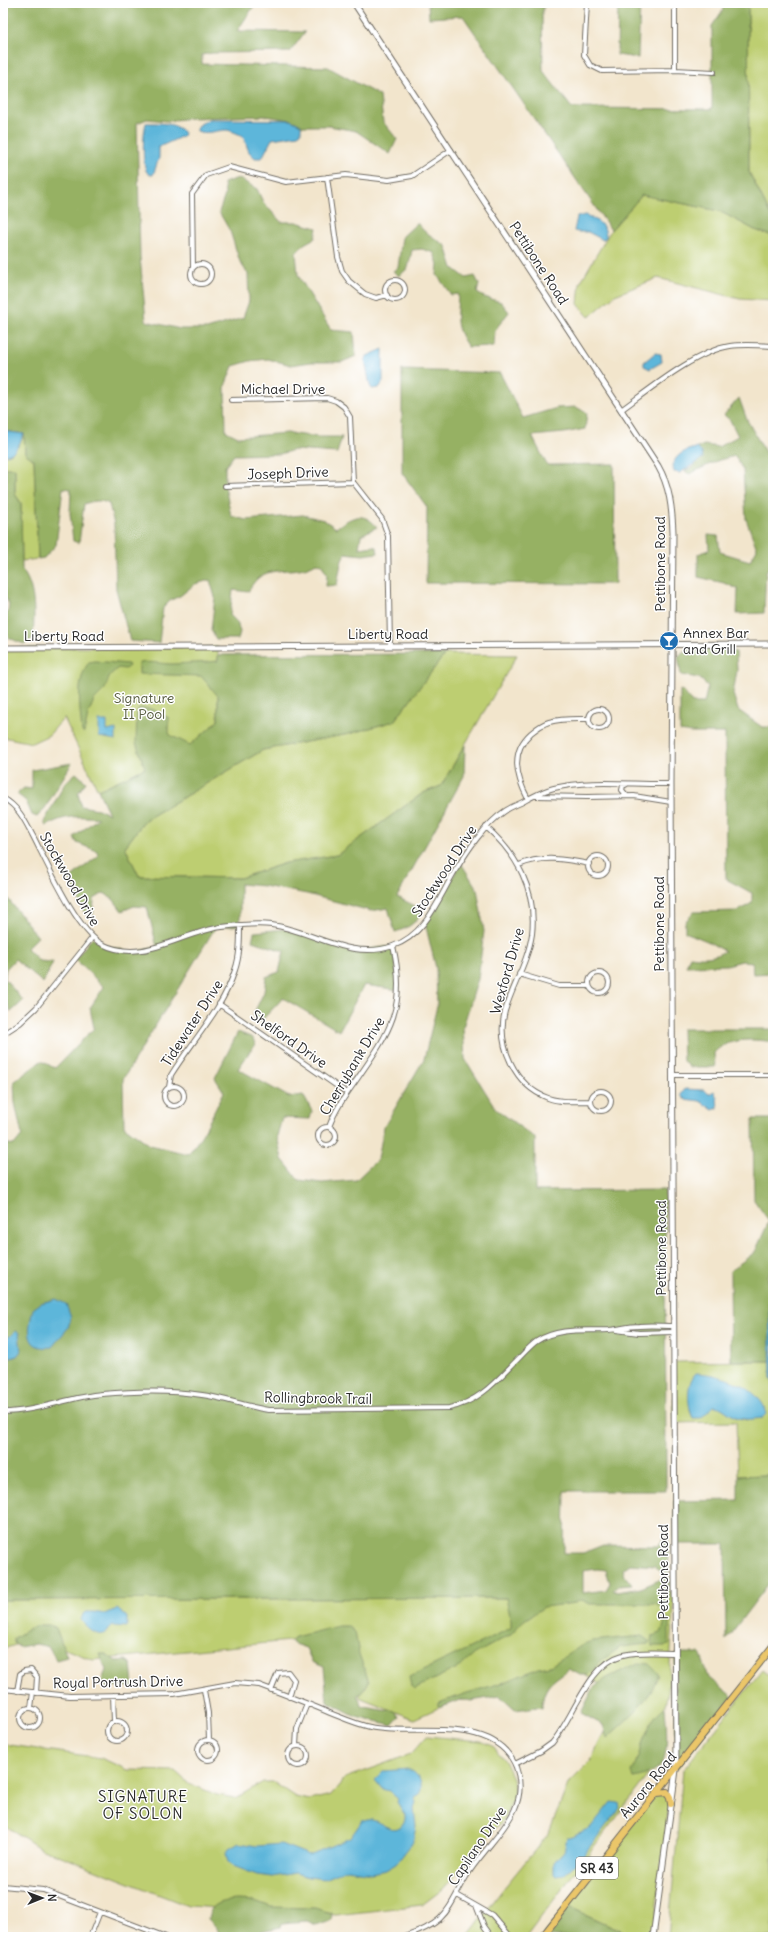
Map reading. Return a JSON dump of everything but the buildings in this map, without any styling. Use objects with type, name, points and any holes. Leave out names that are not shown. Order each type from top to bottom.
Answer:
[{"type":"main road","name":"Aurora Road","points":[[542,1937],[773,1646]]},
{"type":"main road","points":[[657,1793],[667,1792],[670,1797],[671,1804]]},
{"type":"street","name":"Pettibone Road","points":[[354,3],[621,410],[662,475],[670,494],[673,532],[671,802],[676,1770],[653,1937]]},
{"type":"street","points":[[586,3],[584,55],[590,65],[602,71],[675,70],[714,72]]},
{"type":"street","points":[[675,70],[676,3]]},
{"type":"street","points":[[193,268],[202,264],[208,267],[211,273],[209,280],[204,284],[195,282],[191,274],[193,268],[192,194],[206,175],[229,167],[286,182],[346,175],[389,180],[412,176],[451,150]]},
{"type":"street","points":[[328,177],[338,257],[342,271],[348,281],[365,294],[376,298],[387,295]]},
{"type":"street","points":[[398,280],[403,284],[405,290],[401,298],[392,299],[387,295],[386,285],[391,281],[398,280]]},
{"type":"street","points":[[621,410],[671,375],[708,352],[728,346],[747,344],[773,346]]},
{"type":"street","name":"Michael Drive","points":[[231,400],[327,398],[336,401],[344,407],[350,417],[353,482]]},
{"type":"street","points":[[353,482],[382,519],[388,536],[390,646]]},
{"type":"street","name":"Joseph Drive","points":[[225,486],[353,482]]},
{"type":"street","name":"Liberty Road","points":[[3,648],[773,644]]},
{"type":"street","points":[[597,710],[603,711],[608,719],[607,725],[599,729],[593,727],[589,719],[591,713],[597,710]]},
{"type":"street","points":[[528,799],[520,785],[516,768],[518,751],[524,740],[539,726],[550,721],[589,719]]},
{"type":"street","name":"Stockwood Drive","points":[[3,798],[20,812],[79,921],[92,938],[103,945],[133,952],[157,947],[205,929],[240,925],[272,925],[300,932],[339,947],[356,950],[377,950],[393,946],[409,938],[425,924],[455,872],[486,827],[506,810],[553,788],[590,783],[671,784]]},
{"type":"street","points":[[627,784],[623,786],[622,790],[627,796]]},
{"type":"street","name":"Stockwood Drive","points":[[534,796],[627,796],[671,802]]},
{"type":"street","name":"Wexford Drive","points":[[486,827],[499,838],[519,865],[531,897],[532,933],[505,1012],[505,1050],[510,1063],[524,1081],[538,1093],[549,1099],[591,1101]]},
{"type":"street","points":[[596,857],[602,858],[607,862],[608,869],[604,874],[596,876],[590,872],[589,864],[596,857]]},
{"type":"street","points":[[519,865],[529,861],[552,858],[565,858],[589,864]]},
{"type":"street","name":"Tidewater Drive","points":[[169,1087],[179,1087],[184,1092],[183,1102],[177,1106],[167,1104],[164,1098],[164,1092],[169,1087],[171,1075],[219,1004],[236,969],[240,944],[240,925]]},
{"type":"street","points":[[3,1034],[20,1023],[36,1008],[92,938]]},
{"type":"street","name":"Cherrybank Drive","points":[[329,1127],[336,1108],[380,1046],[392,1022],[399,986],[398,966],[393,946]]},
{"type":"street","points":[[519,974],[560,986],[589,986],[596,993],[602,993],[608,989],[609,983],[607,977],[598,973],[590,979],[589,986]]},
{"type":"street","name":"Shelford Drive","points":[[219,1004],[347,1093]]},
{"type":"street","points":[[672,1075],[773,1075]]},
{"type":"street","points":[[602,1091],[608,1094],[610,1103],[607,1109],[601,1111],[595,1109],[591,1101],[595,1092],[602,1091]]},
{"type":"street","name":"Cherrybank Drive","points":[[329,1127],[334,1130],[336,1138],[330,1145],[324,1145],[319,1141],[318,1135],[323,1128],[329,1127]]},
{"type":"street","name":"Rollingbrook Trail","points":[[610,1330],[639,1326],[673,1326]]},
{"type":"street","name":"Rollingbrook Trail","points":[[3,1412],[28,1411],[100,1394],[143,1392],[203,1395],[245,1406],[268,1410],[449,1408],[461,1406],[488,1390],[537,1341],[550,1334],[575,1330],[610,1330],[639,1333],[673,1332]]},
{"type":"street","points":[[515,1764],[541,1752],[552,1743],[595,1675],[608,1662],[617,1657],[631,1654],[675,1653]]},
{"type":"street","name":"Royal Portrush Drive","points":[[18,1690],[20,1674],[24,1671],[31,1670],[37,1677],[35,1693]]},
{"type":"street","points":[[271,1690],[278,1673],[288,1672],[294,1677],[294,1682],[289,1697]]},
{"type":"street","name":"Royal Portrush Drive","points":[[3,1689],[70,1696],[174,1694],[240,1683],[255,1684],[372,1728],[467,1732],[482,1735],[502,1747],[515,1764]]},
{"type":"street","points":[[204,1690],[208,1713],[209,1740]]},
{"type":"street","points":[[31,1708],[35,1693]]},
{"type":"street","points":[[113,1695],[114,1722]]},
{"type":"street","points":[[296,1746],[297,1729],[307,1704]]},
{"type":"street","points":[[31,1708],[36,1711],[39,1719],[34,1727],[28,1727],[22,1724],[20,1718],[22,1712],[31,1708]]},
{"type":"street","points":[[114,1722],[120,1722],[126,1728],[125,1737],[120,1741],[113,1740],[108,1733],[109,1726],[114,1722]]},
{"type":"street","points":[[209,1740],[216,1745],[217,1751],[214,1757],[208,1760],[200,1756],[198,1750],[202,1742],[209,1740]]},
{"type":"street","points":[[296,1746],[304,1748],[308,1754],[305,1763],[300,1766],[292,1765],[287,1756],[289,1750],[296,1746]]},
{"type":"street","name":"Capilano Drive","points":[[404,1937],[427,1929],[438,1922],[457,1895],[471,1869],[514,1813],[520,1787],[515,1764]]},
{"type":"street","points":[[3,1886],[43,1890],[166,1937]]},
{"type":"street","points":[[457,1895],[494,1917],[511,1937]]},
{"type":"street","points":[[477,1908],[484,1926],[492,1937]]},
{"type":"street","points":[[90,1937],[100,1912]]},
{"type":"green space","points":[[3,3],[256,3],[237,31],[305,32],[290,52],[212,53],[202,55],[202,64],[328,67],[380,96],[383,122],[397,139],[390,154],[356,131],[329,126],[303,126],[291,120],[266,116],[191,118],[166,121],[147,119],[137,123],[140,257],[146,321],[180,329],[207,329],[243,318],[249,301],[248,274],[240,262],[230,231],[219,212],[225,195],[224,183],[238,178],[257,189],[263,202],[281,222],[296,222],[317,228],[315,238],[304,244],[296,253],[298,275],[331,330],[354,332],[356,356],[342,362],[311,362],[291,365],[268,359],[250,361],[233,366],[225,386],[226,431],[238,437],[287,433],[318,437],[342,437],[337,453],[294,450],[280,454],[234,455],[225,467],[225,486],[231,516],[246,520],[303,515],[324,520],[336,528],[352,518],[362,517],[367,518],[377,527],[361,535],[359,548],[374,546],[377,548],[378,553],[363,555],[345,553],[341,563],[337,585],[326,586],[327,574],[322,565],[316,563],[301,569],[270,572],[257,579],[248,592],[233,590],[230,615],[237,622],[240,632],[238,639],[216,639],[211,630],[215,597],[210,580],[195,584],[180,596],[171,600],[163,608],[159,643],[130,641],[116,589],[114,524],[109,504],[106,502],[96,501],[84,504],[79,543],[73,541],[70,513],[71,489],[63,488],[56,545],[44,558],[38,559],[34,460],[25,453],[24,434],[3,431]]},
{"type":"green space","points":[[428,3],[545,3],[542,13],[543,71],[572,108],[712,109],[712,26],[723,10],[722,3],[748,3],[749,172],[773,220],[773,236],[755,230],[719,211],[642,195],[611,230],[463,16],[429,18]]},
{"type":"green space","points":[[618,3],[640,3],[638,58],[617,55]]},
{"type":"green space","points":[[748,3],[773,3],[773,220],[749,172]]},
{"type":"green space","points":[[642,195],[719,211],[755,230],[773,236],[773,301],[740,299],[658,278],[615,295],[589,317],[578,304],[580,283],[611,230]]},
{"type":"green space","points":[[417,223],[424,231],[446,246],[453,268],[466,278],[475,276],[479,284],[477,293],[484,297],[501,302],[509,312],[495,330],[494,346],[468,347],[460,333],[457,322],[458,294],[451,295],[437,275],[438,264],[434,253],[422,249],[412,250],[408,268],[399,276],[393,271],[398,268],[402,237]]},
{"type":"green space","points":[[402,370],[500,373],[523,418],[557,408],[576,407],[587,413],[585,429],[564,433],[532,436],[547,465],[614,464],[615,584],[426,583],[427,507],[402,473]]},
{"type":"green space","points":[[739,398],[747,420],[773,466],[773,560],[766,572],[764,613],[737,614],[738,589],[724,583],[698,577],[698,554],[709,550],[708,535],[718,536],[720,552],[750,561],[757,549],[746,519],[743,470],[735,456],[719,460],[689,474],[685,471],[694,466],[702,453],[697,448],[704,445],[718,447],[738,436],[730,420],[724,415]]},
{"type":"green space","points":[[24,434],[25,453],[34,460],[38,559],[22,561],[21,503],[15,494],[15,469],[3,468],[3,455],[7,455],[14,451],[19,445]]},
{"type":"green space","points":[[3,468],[15,468],[15,494],[21,503],[22,570],[30,586],[34,603],[33,639],[24,644],[9,638],[4,629],[3,617],[8,612],[9,604],[5,597],[3,572]]},
{"type":"green space","points":[[703,646],[736,652],[737,670],[733,694],[738,710],[762,727],[773,727],[773,973],[753,974],[752,962],[742,961],[727,965],[686,966],[690,956],[708,957],[725,951],[707,941],[685,932],[685,922],[694,912],[738,911],[752,903],[752,893],[726,879],[725,733],[691,733],[680,731],[680,690],[684,692],[692,703],[704,703],[708,686],[699,678],[681,675],[678,656],[691,648]]},
{"type":"green space","name":"Signature II Pool","points":[[218,647],[218,721],[185,750],[98,790],[64,718],[49,735],[32,743],[3,737],[3,648]]},
{"type":"green space","points":[[445,654],[517,655],[441,786],[423,793],[337,855],[286,863],[240,878],[139,876],[125,847],[145,820],[263,750],[349,734],[394,721]]},
{"type":"green space","points":[[445,654],[394,721],[349,734],[263,750],[145,820],[125,847],[139,876],[240,878],[286,863],[337,855],[423,793],[441,786],[465,745],[464,776],[397,897],[423,910],[415,922],[404,929],[395,932],[388,908],[371,911],[307,894],[264,886],[240,884],[240,925],[215,928],[123,1079],[124,1126],[150,1145],[188,1154],[204,1132],[224,1092],[215,1078],[238,1032],[253,1038],[255,1044],[238,1069],[289,1097],[303,1095],[312,1111],[310,1119],[282,1118],[277,1136],[282,1159],[299,1180],[322,1183],[356,1180],[378,1159],[384,1127],[424,1059],[437,1006],[436,968],[425,923],[461,863],[477,889],[484,931],[478,979],[463,1027],[465,1059],[496,1109],[535,1138],[535,1191],[665,1190],[666,1491],[565,1491],[564,1553],[583,1553],[603,1545],[658,1546],[665,1537],[668,1537],[669,1572],[662,1573],[655,1566],[630,1564],[623,1569],[625,1576],[632,1585],[618,1586],[613,1590],[617,1592],[641,1588],[664,1578],[670,1578],[669,1612],[655,1604],[590,1604],[582,1600],[575,1603],[544,1607],[523,1621],[510,1635],[475,1654],[461,1666],[414,1689],[411,1686],[409,1677],[511,1628],[511,1620],[506,1598],[3,1600],[3,1360],[17,1356],[19,1333],[16,1331],[9,1337],[3,1337],[3,1143],[14,1145],[22,1135],[15,1103],[14,1082],[41,1061],[55,1068],[94,1028],[90,1008],[104,987],[75,959],[92,938],[103,945],[133,952],[157,947],[147,907],[134,906],[122,911],[113,899],[104,893],[94,899],[93,915],[85,914],[70,878],[98,856],[97,851],[77,843],[74,837],[98,818],[71,817],[53,822],[46,826],[44,822],[65,783],[76,773],[86,782],[78,793],[81,806],[98,809],[109,814],[98,790],[145,768],[136,743],[137,712],[139,708],[151,709],[169,718],[168,729],[170,735],[190,745],[218,721],[218,696],[201,676],[139,674],[139,663],[152,662],[173,664],[212,662],[218,661],[218,655]],"holes":[[[597,1569],[606,1570],[610,1583],[606,1590],[583,1593],[583,1571]]]},
{"type":"green space","points":[[95,661],[128,664],[129,666],[125,669],[118,668],[110,675],[105,689],[94,700],[88,715],[84,733],[82,732],[80,714],[80,687],[89,662]]},
{"type":"green space","points":[[72,763],[45,808],[37,817],[32,815],[26,801],[17,794],[24,788],[32,789],[32,770]]},
{"type":"green space","points":[[3,889],[5,895],[38,937],[27,948],[39,961],[53,962],[43,983],[15,959],[6,969],[5,979],[23,1001],[11,1012],[3,994]]},
{"type":"green space","points":[[286,929],[356,950],[393,946],[399,990],[364,985],[339,1031],[283,998],[260,1022],[253,1015],[264,992],[266,977],[279,972],[284,951],[252,941],[254,932]]},
{"type":"green space","points":[[682,1029],[773,1029],[773,1042],[742,1040],[726,1044],[714,1053],[715,1067],[689,1067],[683,1061]]},
{"type":"green space","points":[[753,1119],[773,1119],[773,1266],[768,1276],[771,1361],[731,1361],[730,1271],[755,1252],[769,1221],[754,1200]]},
{"type":"green space","points":[[771,1361],[771,1379],[773,1383],[773,1470],[767,1475],[738,1476],[736,1422],[674,1423],[673,1362]],"holes":[[[689,1388],[747,1420],[735,1417],[719,1406],[714,1406],[693,1418],[690,1411]]]},
{"type":"green space","points":[[773,1470],[773,1578],[726,1640],[725,1544],[675,1544],[674,1501],[738,1500],[738,1476],[767,1475]]},
{"type":"green space","points":[[675,1593],[668,1693],[648,1775],[526,1937],[467,1937],[503,1889],[549,1833],[568,1784],[590,1762],[605,1730],[609,1689],[567,1665],[473,1692],[414,1719],[359,1697],[365,1684],[330,1637],[93,1660],[37,1638],[3,1649],[3,1600],[506,1598],[583,1594]]},
{"type":"green space","points":[[665,1617],[669,1619],[669,1644],[664,1646],[653,1646],[651,1640],[652,1636],[661,1633]]},
{"type":"green space","points":[[40,1625],[49,1625],[56,1628],[67,1657],[56,1660],[49,1647],[36,1644],[19,1647],[14,1643],[14,1638],[30,1628]]},
{"type":"green space","points":[[338,1626],[348,1626],[355,1632],[359,1654],[369,1682],[363,1691],[357,1696],[363,1706],[395,1711],[399,1717],[392,1725],[356,1716],[327,1701],[324,1667],[312,1662],[306,1648],[291,1643],[295,1637]]},
{"type":"green space","points":[[642,1636],[650,1642],[648,1644],[621,1647],[602,1660],[588,1675],[580,1675],[569,1669],[553,1681],[546,1689],[542,1708],[537,1707],[515,1710],[500,1696],[471,1701],[462,1699],[439,1708],[439,1703],[505,1682],[538,1668],[550,1666],[584,1644],[592,1641]]},
{"type":"green space","points":[[675,1653],[700,1653],[709,1678],[733,1697],[676,1770]]},
{"type":"green space","points":[[100,1654],[106,1654],[116,1661],[126,1660],[131,1663],[133,1687],[118,1686],[107,1688],[102,1680],[106,1670]]},
{"type":"green space","points":[[638,1663],[649,1664],[658,1673],[655,1683],[644,1701],[630,1717],[607,1738],[603,1725],[581,1713],[594,1687],[607,1678]]},
{"type":"green space","points":[[762,1670],[773,1677],[773,1937],[668,1937],[683,1770]]},
{"type":"green space","points":[[665,1707],[667,1738],[663,1761],[654,1771],[634,1778],[632,1772],[645,1737],[658,1712]]},
{"type":"green space","points":[[427,1736],[481,1741],[494,1747],[505,1761],[513,1778],[514,1786],[513,1799],[504,1819],[443,1889],[422,1905],[336,1915],[188,1906],[38,1847],[3,1824],[3,1744],[101,1758],[128,1770],[175,1771],[188,1783],[217,1795],[236,1798],[263,1782],[273,1782],[295,1797],[310,1800],[331,1795],[345,1778],[411,1754]]},
{"type":"green space","points":[[661,1792],[670,1797],[653,1937],[636,1937],[567,1906],[653,1798]]},
{"type":"green space","points":[[237,1900],[255,1901],[271,1907],[315,1908],[331,1913],[332,1920],[316,1925],[307,1921],[282,1923],[281,1927],[261,1931],[260,1937],[220,1937],[217,1928],[208,1919],[211,1909],[222,1902]]},
{"type":"green space","points":[[567,1906],[636,1937],[542,1937]]},
{"type":"water","points":[[209,119],[291,120],[301,125],[301,133],[298,135],[272,139],[262,158],[255,158],[249,152],[243,136],[227,130],[208,132],[197,131],[197,126]]},
{"type":"water","points":[[146,123],[172,125],[181,129],[184,133],[183,136],[159,147],[159,158],[153,175],[147,172],[143,154]]},
{"type":"water","points":[[585,215],[596,220],[602,226],[606,233],[606,237],[603,240],[588,232],[574,231],[577,217]]},
{"type":"water","points":[[383,349],[383,382],[379,388],[372,389],[370,386],[365,360],[367,356]]},
{"type":"water","points":[[655,353],[661,354],[662,362],[650,369],[644,366],[644,362]]},
{"type":"water","points":[[3,431],[24,434],[14,451],[7,455],[3,455]]},
{"type":"water","points":[[697,448],[702,453],[703,458],[680,473],[674,472],[674,462],[679,455],[688,450]]},
{"type":"water","points":[[99,721],[107,721],[107,731],[116,729],[116,740],[99,737]]},
{"type":"water","points":[[685,1089],[704,1090],[709,1094],[714,1091],[717,1098],[718,1108],[713,1110],[700,1101],[684,1099],[681,1095]]},
{"type":"water","points":[[56,1299],[66,1304],[71,1318],[68,1328],[52,1347],[37,1346],[32,1342],[29,1331],[33,1309],[41,1303]]},
{"type":"water","points":[[770,1301],[773,1303],[773,1383],[771,1379]]},
{"type":"water","points":[[16,1331],[19,1333],[21,1351],[17,1356],[3,1360],[3,1337],[9,1337]]},
{"type":"water","points":[[696,1373],[728,1379],[748,1389],[757,1396],[767,1414],[763,1418],[741,1419],[731,1415],[720,1407],[714,1406],[701,1418],[693,1418],[688,1394],[690,1382]]},
{"type":"water","points":[[117,1609],[127,1617],[127,1627],[113,1626],[106,1633],[97,1634],[90,1630],[81,1620],[83,1614],[87,1612],[104,1614]]},
{"type":"water","points":[[408,1769],[415,1773],[420,1779],[421,1783],[421,1791],[419,1795],[414,1798],[416,1802],[414,1809],[416,1826],[413,1842],[396,1864],[386,1870],[371,1873],[347,1869],[324,1879],[295,1873],[273,1877],[257,1875],[233,1866],[228,1862],[226,1853],[229,1849],[239,1843],[257,1846],[281,1844],[309,1855],[350,1838],[362,1821],[371,1820],[390,1828],[398,1828],[405,1820],[405,1815],[397,1802],[398,1799],[389,1791],[382,1789],[375,1780],[384,1771]]},
{"type":"water","points":[[611,1802],[619,1803],[620,1808],[581,1858],[564,1875],[556,1876],[554,1874],[554,1862],[564,1851],[567,1838],[590,1828]]},
{"type":"place","name":"Annex Bar and Grill","points":[[669,641]]},
{"type":"district","name":"SIGNATURE OF SOLON","points":[[143,1804]]}]
